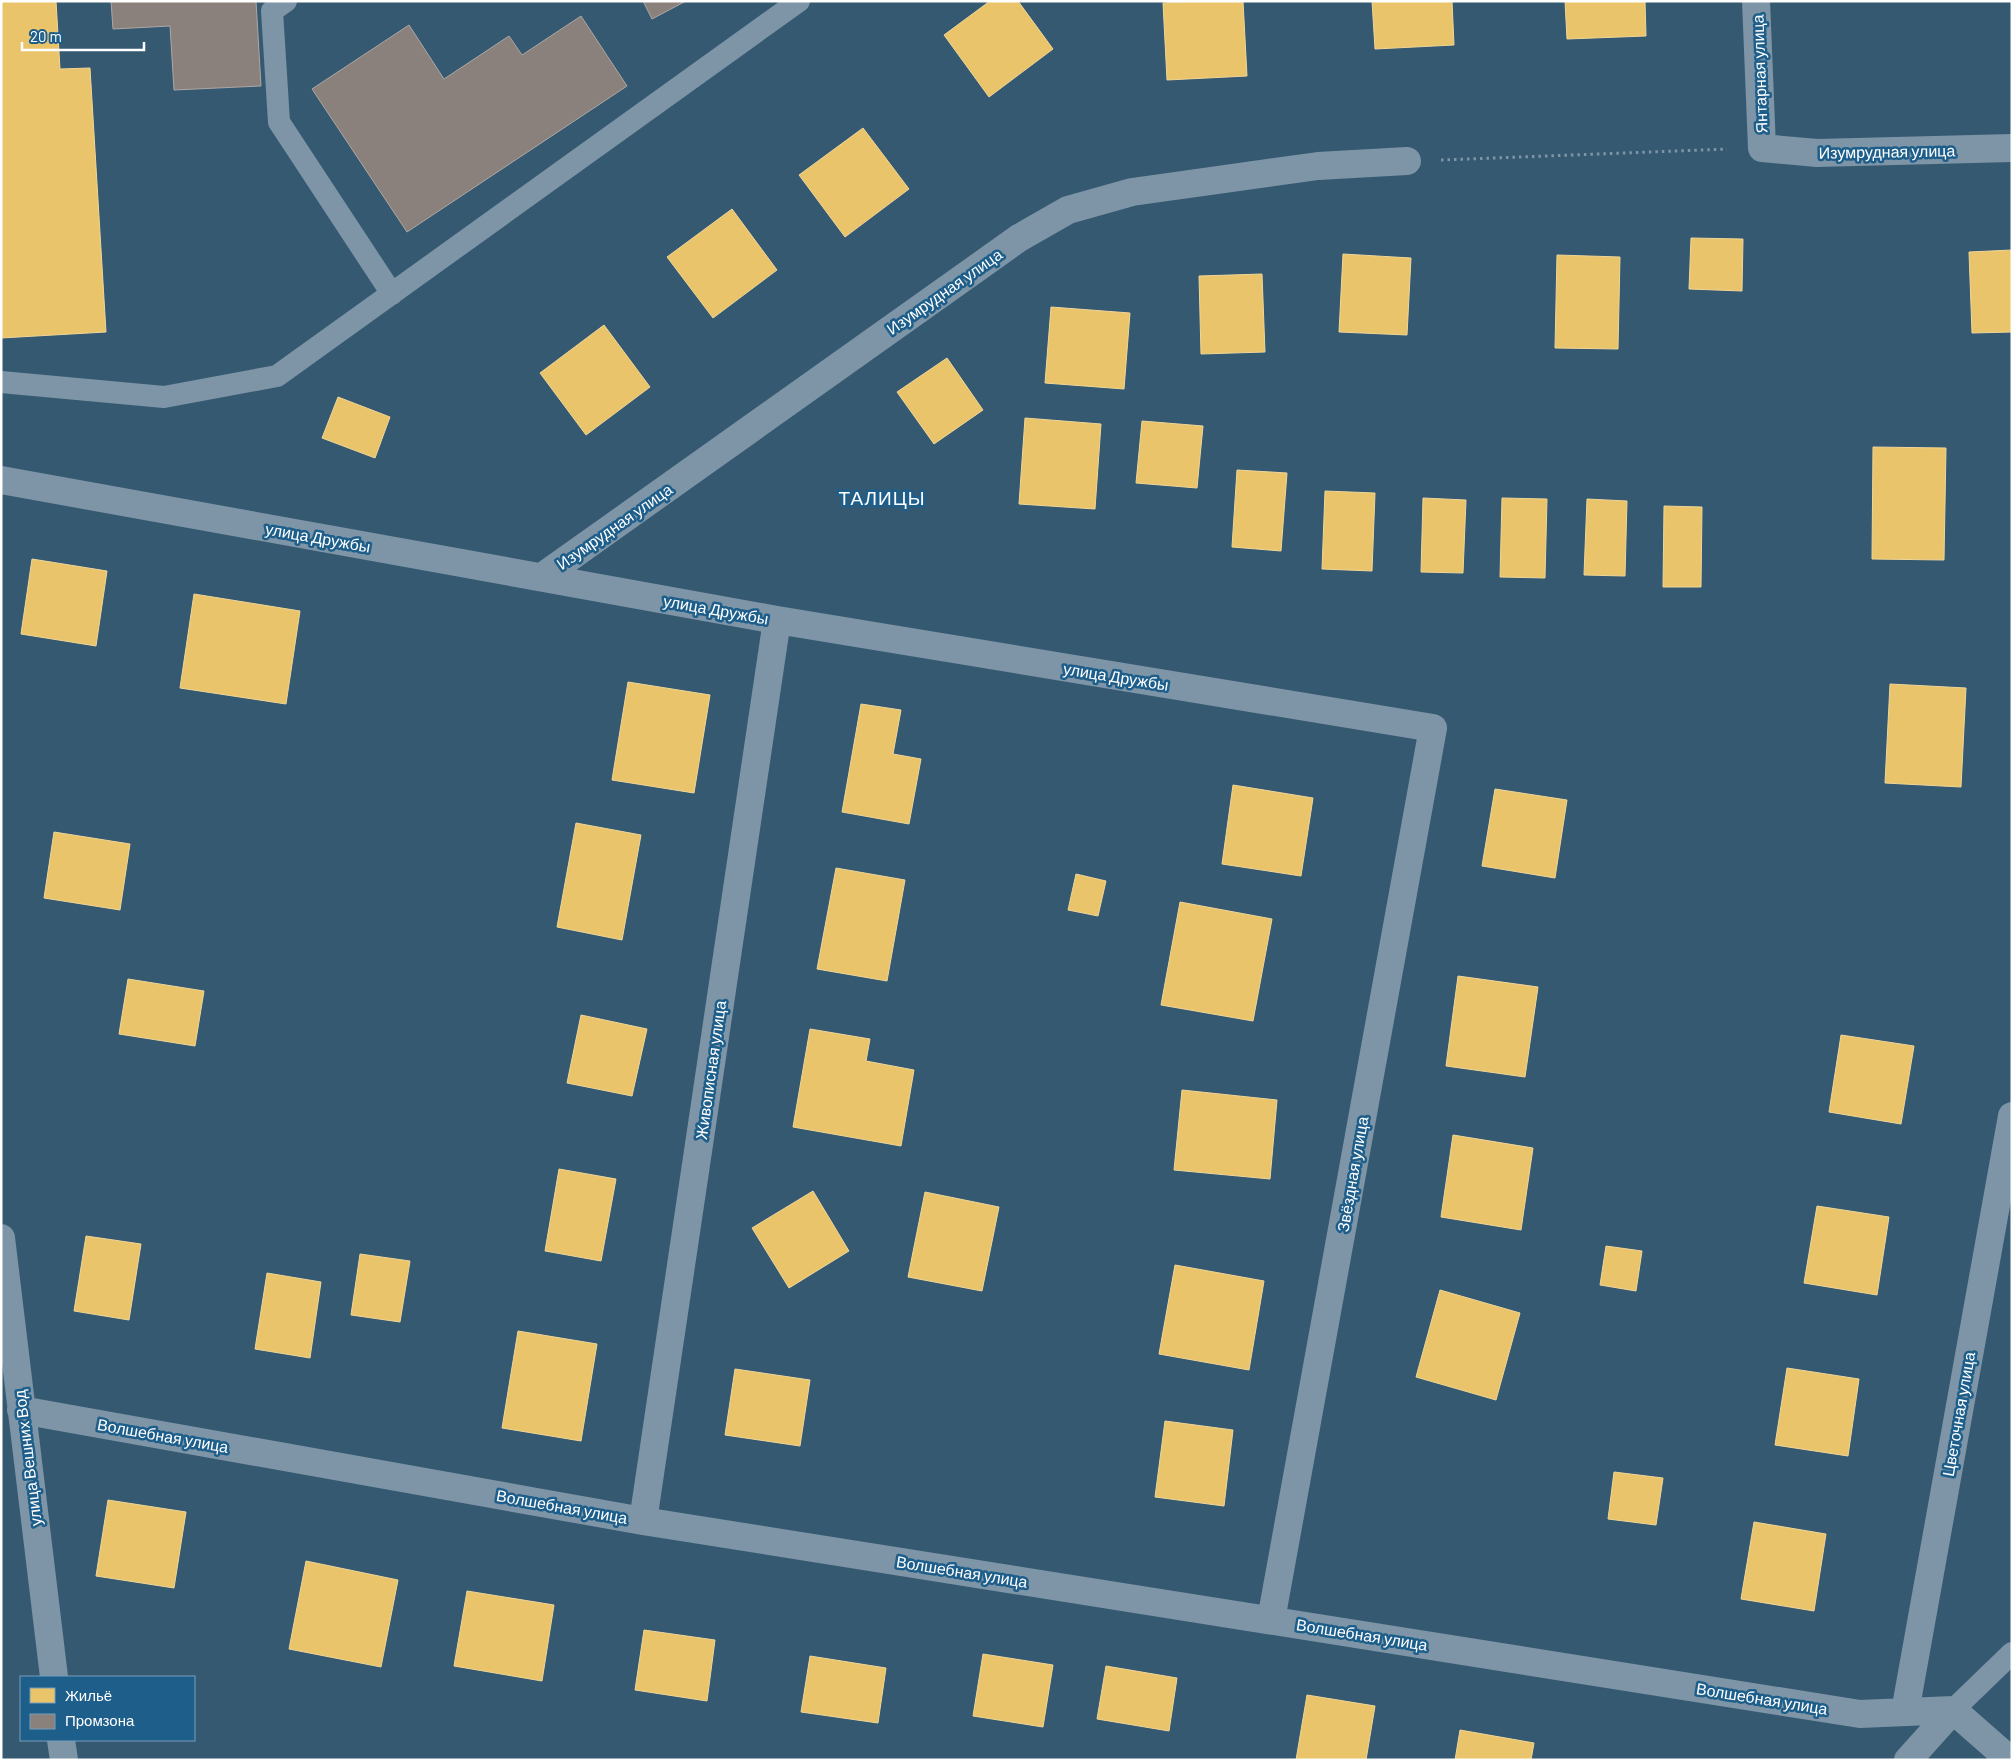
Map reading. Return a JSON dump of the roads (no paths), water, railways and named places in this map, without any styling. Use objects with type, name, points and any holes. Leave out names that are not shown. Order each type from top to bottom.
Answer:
[{"type":"street","name":"Янтарная улица","points":[[1756,1],[1762,148]]},
{"type":"street","name":"Изумрудная улица","points":[[1762,148],[1817,153],[2012,148]]},
{"type":"street","name":"Изумрудная улица","points":[[542,577],[1019,238],[1068,210],[1132,192],[1318,166],[1408,161]]},
{"type":"street","name":"улица Дружбы","points":[[1,480],[777,620],[1433,728]]},
{"type":"street","name":"Живописная улица","points":[[643,1521],[777,620]]},
{"type":"street","name":"Звёздная улица","points":[[1271,1620],[1433,728]]},
{"type":"street","name":"Цветочная улица","points":[[1905,1712],[2012,1116]]},
{"type":"street","name":"улица Вешних Вод","points":[[1,1238],[7,1333],[21,1410],[54,1676]]},
{"type":"street","name":"Волшебная улица","points":[[21,1410],[643,1521],[1860,1714],[1953,1710]]},
{"type":"street","points":[[1908,1760],[1953,1710],[2010,1760]]},
{"type":"street","points":[[61,1741],[64,1760]]},
{"type":"lane","points":[[286,1],[272,11],[279,122],[392,294]]},
{"type":"lane","points":[[1,382],[164,398],[277,376],[799,1]]},
{"type":"lane","points":[[1953,1710],[2012,1653]]},
{"type":"district","name":"ТАЛИЦЫ","points":[[882,497]]}]
